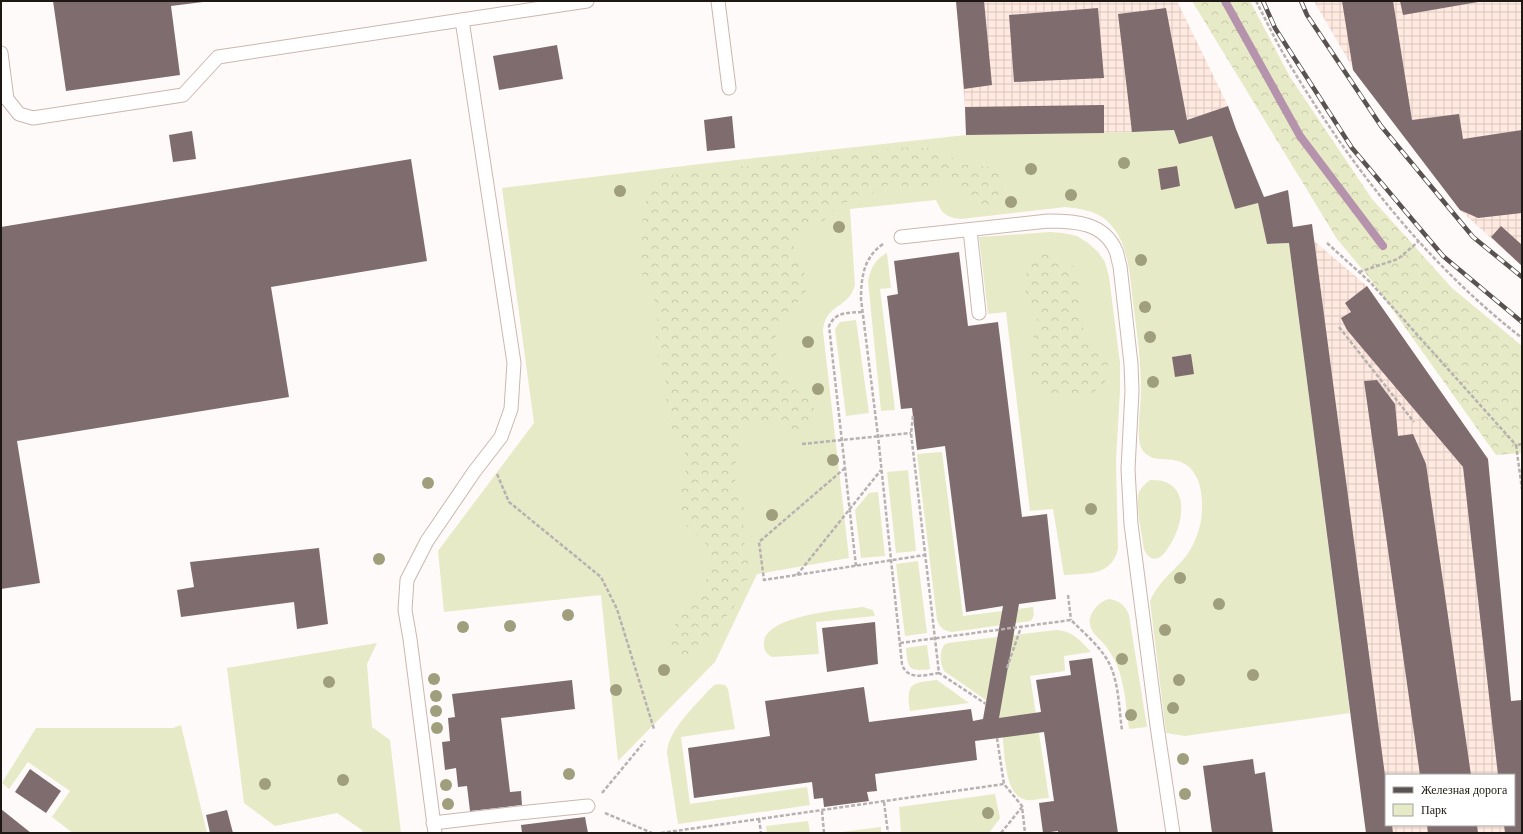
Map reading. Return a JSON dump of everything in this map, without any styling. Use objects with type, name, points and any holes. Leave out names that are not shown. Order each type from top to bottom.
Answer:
[{"type":"lane","points":[[1,53],[7,99],[19,114],[33,118],[183,96],[218,58],[582,1]]},
{"type":"lane","points":[[718,1],[729,88]]},
{"type":"lane","points":[[462,20],[514,363],[511,409],[501,437],[427,541],[407,580],[405,610],[434,828],[589,807]]},
{"type":"lane","points":[[901,237],[1048,221],[1070,221],[1084,223],[1097,229],[1108,238],[1116,250],[1120,266],[1131,364],[1132,391],[1128,469],[1131,524],[1157,726],[1173,833]]},
{"type":"lane","points":[[970,230],[979,313]]},
{"type":"path","points":[[1256,1],[1289,64],[1332,132],[1389,208],[1452,276],[1503,324],[1522,338]]},
{"type":"path","points":[[901,237],[887,242],[876,249],[869,257],[864,269],[861,283],[902,664],[907,673],[911,675],[917,676],[939,673],[986,704]]},
{"type":"path","points":[[1358,272],[1398,259],[1419,241]]},
{"type":"path","points":[[1327,243],[1370,282],[1516,445],[1522,489]]},
{"type":"path","points":[[856,566],[829,326],[832,320],[837,316],[863,312]]},
{"type":"path","points":[[1339,327],[1414,422]]},
{"type":"path","points":[[913,416],[911,433],[939,673]]},
{"type":"path","points":[[802,444],[911,433]]},
{"type":"path","points":[[1516,445],[1522,444]]},
{"type":"path","points":[[489,454],[509,502],[601,577],[617,609],[654,729]]},
{"type":"path","points":[[845,468],[759,542],[764,580],[925,555]]},
{"type":"path","points":[[797,575],[881,470]]},
{"type":"path","points":[[1068,595],[1071,620],[1100,649],[1110,665],[1116,686],[1122,730]]},
{"type":"path","points":[[900,643],[1071,620]]},
{"type":"path","points":[[1007,668],[1021,627]]},
{"type":"path","points":[[997,738],[1004,784],[1022,806],[1025,833]]},
{"type":"path","points":[[645,741],[589,807],[652,833]]},
{"type":"path","points":[[661,833],[1004,784]]},
{"type":"path","points":[[884,802],[888,833]]},
{"type":"path","points":[[1001,833],[1022,806]]},
{"type":"path","points":[[822,811],[824,833]]},
{"type":"path","points":[[759,819],[761,833]]},
{"type":"shaded area","points":[[956,1],[1177,1],[1228,106],[1187,120],[1174,130],[966,135]]},
{"type":"shaded area","points":[[1314,1],[1522,1],[1522,266],[1460,210],[1354,70]]},
{"type":"shaded area","points":[[1314,241],[1367,286],[1488,459],[1511,701],[1522,785],[1522,833],[1366,833],[1289,243]]},
{"type":"green space","points":[[1192,1],[1250,1],[1290,77],[1372,199],[1452,288],[1522,346],[1522,453],[1496,455],[1372,281],[1337,239]]},
{"type":"green space","points":[[1174,130],[1179,144],[1212,136],[1235,209],[1258,203],[1267,244],[1289,243],[1350,713],[1185,736],[1166,733],[1150,601],[1160,584],[1182,561],[1194,544],[1202,516],[1200,485],[1193,471],[1188,466],[1173,460],[1151,457],[1142,450],[1139,439],[1141,390],[1140,368],[1129,269],[1126,255],[1121,240],[1106,220],[1096,214],[1084,210],[1065,207],[961,219],[945,214],[940,209],[936,200],[850,209],[855,285],[848,298],[832,310],[828,315],[823,331],[849,558],[757,574],[715,662],[618,761],[601,595],[444,612],[438,551],[534,423],[502,188],[692,165],[966,135]]},
{"type":"green space","points":[[912,147],[928,148],[946,153],[962,164],[990,167],[998,173],[1001,179],[1002,192],[994,202],[982,205],[971,201],[954,184],[948,182],[939,182],[913,189],[886,185],[880,187],[868,196],[841,204],[822,222],[798,235],[794,243],[794,249],[807,280],[806,290],[803,297],[782,319],[777,333],[775,347],[781,372],[785,379],[811,403],[814,408],[815,412],[813,422],[805,430],[794,432],[773,423],[763,422],[749,427],[742,434],[738,449],[735,484],[744,512],[743,532],[748,559],[747,582],[740,598],[703,646],[689,658],[683,660],[678,658],[672,654],[669,640],[670,634],[676,623],[693,603],[703,587],[709,572],[710,556],[705,542],[686,524],[680,508],[681,493],[686,470],[685,454],[682,445],[672,430],[669,422],[666,382],[655,345],[658,318],[657,309],[643,278],[641,269],[640,258],[643,212],[649,194],[662,180],[672,175]]},
{"type":"green space","points":[[1050,232],[1077,236],[1098,252],[1105,262],[1109,277],[1120,363],[1116,460],[1118,549],[1115,558],[1110,565],[1104,569],[1097,572],[1064,575],[1053,509],[1030,511],[1006,312],[988,314],[979,237]]},
{"type":"green space","points":[[887,253],[891,288],[880,289],[895,410],[881,411],[868,281],[870,272],[874,265],[879,258]]},
{"type":"green space","points":[[1042,254],[1060,257],[1072,264],[1080,286],[1081,323],[1084,330],[1106,360],[1108,375],[1104,383],[1095,391],[1087,395],[1080,397],[1066,397],[1049,392],[1034,378],[1029,366],[1028,353],[1036,329],[1037,317],[1025,289],[1025,277],[1033,262]]},
{"type":"green space","points":[[856,320],[869,413],[846,416],[835,329],[840,322]]},
{"type":"green space","points":[[942,452],[963,616],[1033,607],[1034,615],[1031,621],[952,632],[943,629],[938,623],[917,454]]},
{"type":"green space","points":[[908,470],[916,551],[896,553],[887,472]]},
{"type":"green space","points":[[1150,480],[1164,481],[1173,486],[1179,494],[1181,504],[1181,515],[1174,538],[1163,554],[1154,559],[1146,553],[1144,549],[1138,507],[1138,495],[1143,486]]},
{"type":"green space","points":[[878,492],[885,556],[861,558],[855,510],[869,493]]},
{"type":"green space","points":[[918,561],[927,633],[905,636],[896,564]]},
{"type":"green space","points":[[1109,599],[1116,601],[1126,608],[1129,615],[1147,727],[1129,729],[1124,689],[1120,673],[1108,649],[1094,633],[1091,627],[1090,620],[1092,612],[1098,605]]},
{"type":"green space","points":[[863,607],[873,610],[875,616],[816,622],[819,654],[772,657],[765,649],[764,642],[768,633],[791,620],[823,612]]},
{"type":"green space","points":[[1056,630],[1072,634],[1091,652],[1064,656],[1065,671],[1030,676],[1049,798],[1027,800],[1017,795],[1011,786],[1007,773],[1001,728],[998,715],[993,705],[944,671],[941,661],[942,648],[948,643]]},
{"type":"green space","points":[[377,643],[367,664],[372,727],[390,740],[401,833],[363,833],[362,830],[337,813],[275,826],[244,803],[227,668]]},
{"type":"green space","points":[[927,645],[930,669],[917,670],[910,667],[906,648]]},
{"type":"green space","points":[[937,680],[969,703],[910,711],[909,694],[912,686],[916,683]]},
{"type":"green space","points":[[714,685],[725,685],[728,689],[735,729],[681,737],[690,804],[807,787],[810,805],[678,824],[667,753],[669,744],[677,727],[683,719]]},
{"type":"green space","points":[[181,725],[207,833],[73,833],[52,817],[70,791],[28,762],[9,789],[2,783],[36,728],[173,728]]},
{"type":"green space","points":[[995,794],[1000,818],[989,833],[901,833],[899,807]]},
{"type":"green space","points":[[808,821],[810,833],[767,833],[766,826]]},
{"type":"green space","points":[[880,827],[881,833],[834,833]]},
{"type":"building","points":[[53,1],[203,2],[171,6],[180,75],[66,91]]},
{"type":"building","points":[[956,1],[984,1],[992,85],[964,89]]},
{"type":"building","points":[[1342,1],[1393,1],[1412,120],[1459,114],[1463,139],[1522,130],[1522,213],[1478,218],[1460,210],[1353,70]]},
{"type":"building","points":[[1400,1],[1477,1],[1478,2],[1403,15]]},
{"type":"building","points":[[1098,8],[1104,78],[1014,82],[1009,15]]},
{"type":"building","points":[[1166,8],[1187,120],[1228,106],[1264,197],[1288,190],[1293,227],[1312,224],[1385,775],[1385,826],[1392,826],[1393,833],[1366,833],[1289,243],[1267,244],[1258,203],[1235,209],[1212,136],[1179,144],[1174,130],[1132,132],[1118,14]]},
{"type":"building","points":[[557,45],[563,79],[499,90],[493,56]]},
{"type":"building","points":[[1104,105],[1104,133],[966,135],[965,107]]},
{"type":"building","points":[[732,116],[735,148],[707,151],[704,120]]},
{"type":"building","points":[[192,131],[196,159],[173,162],[169,135]]},
{"type":"building","points":[[411,159],[427,261],[271,287],[289,397],[17,441],[40,583],[1,589],[1,227]]},
{"type":"building","points":[[1177,166],[1180,186],[1161,190],[1158,169]]},
{"type":"building","points":[[1501,226],[1522,245],[1522,266],[1491,237]]},
{"type":"building","points":[[959,252],[968,326],[998,322],[1022,517],[1047,514],[1056,599],[1019,604],[999,718],[1041,712],[1036,680],[1071,675],[1069,661],[1092,658],[1118,833],[1058,833],[1058,831],[1043,833],[1039,803],[1054,801],[1044,732],[975,741],[977,760],[875,774],[877,791],[867,792],[869,801],[824,807],[823,798],[814,799],[812,782],[694,798],[688,748],[770,736],[765,701],[864,687],[869,722],[971,709],[973,721],[983,719],[1003,606],[966,612],[945,446],[917,450],[912,408],[901,409],[887,296],[898,294],[894,261]]},
{"type":"building","points":[[1367,286],[1488,459],[1511,701],[1522,700],[1522,833],[1505,833],[1504,826],[1515,826],[1515,774],[1498,774],[1463,467],[1347,330],[1341,318],[1351,312],[1345,303]]},
{"type":"building","points":[[1191,354],[1194,374],[1175,377],[1172,357]]},
{"type":"building","points":[[1377,380],[1395,404],[1398,436],[1413,434],[1426,464],[1471,774],[1420,774],[1364,381]]},
{"type":"building","points":[[319,548],[328,624],[297,629],[294,602],[181,617],[177,590],[194,587],[190,562]]},
{"type":"building","points":[[875,622],[878,664],[827,672],[822,628]]},
{"type":"building","points":[[572,680],[575,709],[501,718],[510,792],[521,791],[522,805],[470,811],[467,786],[458,787],[456,768],[445,770],[442,742],[450,741],[448,718],[455,717],[452,694]]},
{"type":"building","points":[[1253,759],[1255,774],[1265,772],[1273,833],[1212,833],[1203,766]]},
{"type":"building","points":[[30,769],[61,791],[46,813],[15,792]]},
{"type":"building","points":[[1,809],[31,833],[1,833]]},
{"type":"building","points":[[227,810],[233,833],[210,833],[206,815]]},
{"type":"building","points":[[585,817],[588,833],[522,833],[521,825]]},
{"type":"building","points":[[1427,826],[1477,826],[1478,833],[1428,833]]},
{"type":"waterway","points":[[1225,1],[1300,136],[1383,246]]},
{"type":"railway","points":[[1263,1],[1275,28],[1352,148],[1443,256],[1522,322]]},
{"type":"railway","points":[[1301,1],[1307,15],[1381,126],[1473,237],[1522,277]]}]
